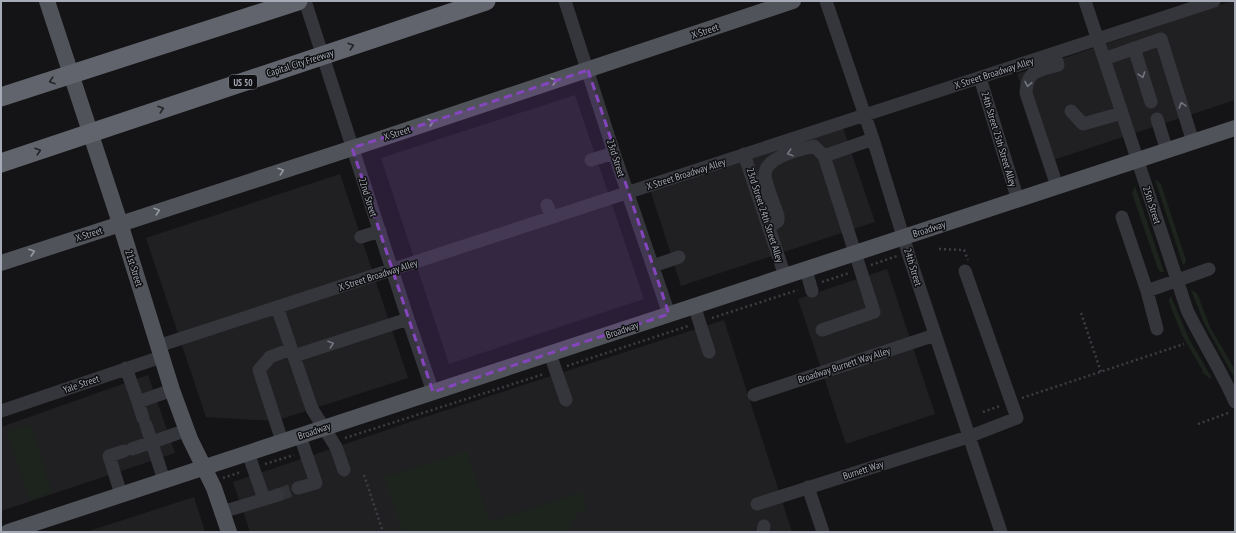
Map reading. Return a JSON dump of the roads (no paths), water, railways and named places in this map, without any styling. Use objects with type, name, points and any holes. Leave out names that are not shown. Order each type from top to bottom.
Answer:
[{"type":"highway","points":[[102,65],[265,1]]},
{"type":"highway","points":[[1,97],[298,1]]},
{"type":"highway","name":"Capital City Freeway","points":[[1,163],[486,1]]},
{"type":"main road","name":"21st Street","points":[[47,1],[120,223],[172,390],[187,430],[214,488],[229,532]]},
{"type":"main road","name":"X Street","points":[[1,263],[588,70],[792,1]]},
{"type":"main road","name":"Broadway","points":[[15,531],[121,494],[205,468],[694,305],[806,270],[1235,128]]},
{"type":"street","name":"22nd Street","points":[[305,1],[432,392]]},
{"type":"street","name":"23rd Street","points":[[565,1],[614,153],[669,314]]},
{"type":"street","name":"24th Street","points":[[826,1],[873,139],[968,437],[1001,532]]},
{"type":"street","name":"25th Street","points":[[1085,1],[1187,310],[1201,340],[1226,382],[1232,407]]},
{"type":"street","name":"X Street Broadway Alley","points":[[159,351],[277,306],[392,270],[980,78],[1056,59],[1098,39],[1214,1]]},
{"type":"street","points":[[1104,59],[1161,39],[1194,142]]},
{"type":"street","points":[[1134,48],[1151,102]]},
{"type":"street","points":[[1056,59],[1029,77],[1026,93],[1057,186]]},
{"type":"street","name":"24th Street 25th Street Alley","points":[[980,78],[1018,200]]},
{"type":"street","points":[[1071,111],[1083,124],[1122,113]]},
{"type":"street","points":[[1157,119],[1167,150]]},
{"type":"street","points":[[824,156],[873,139]]},
{"type":"street","points":[[769,227],[778,220],[778,216],[765,175],[766,168],[778,157],[814,146],[824,156],[874,312],[822,330]]},
{"type":"street","points":[[591,160],[614,153]]},
{"type":"street","name":"23rd Street 24th Street Alley","points":[[744,154],[785,276]]},
{"type":"street","points":[[547,205],[552,217]]},
{"type":"street","points":[[1122,217],[1147,291],[1157,329]]},
{"type":"street","points":[[361,238],[380,231]]},
{"type":"street","points":[[653,266],[679,257]]},
{"type":"street","points":[[1147,291],[1209,269]]},
{"type":"street","points":[[806,270],[812,291]]},
{"type":"street","name":"Burnett Way","points":[[757,504],[968,437],[1017,418],[965,271]]},
{"type":"street","points":[[694,305],[709,352]]},
{"type":"street","points":[[277,306],[312,409],[336,447],[344,470]]},
{"type":"street","points":[[282,442],[259,370],[270,357],[293,353],[408,319]]},
{"type":"street","name":"Broadway Burnett Way Alley","points":[[754,395],[935,335]]},
{"type":"street","name":"Yale Street","points":[[1,411],[126,368],[159,351]]},
{"type":"street","points":[[550,354],[566,400]]},
{"type":"street","points":[[126,368],[164,480]]},
{"type":"street","points":[[138,402],[172,390]]},
{"type":"street","points":[[121,494],[109,456],[187,430]]},
{"type":"street","points":[[298,488],[316,483],[300,436]]},
{"type":"street","points":[[248,453],[264,499]]},
{"type":"street","points":[[808,487],[823,532]]},
{"type":"street","points":[[222,512],[278,495]]},
{"type":"tunnel","points":[[278,495],[298,488]]}]
